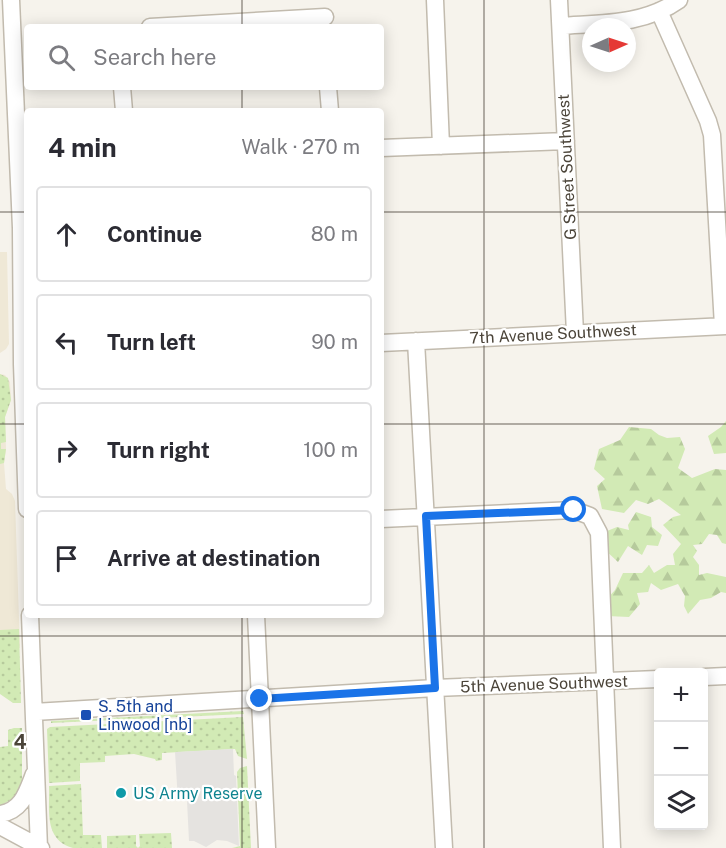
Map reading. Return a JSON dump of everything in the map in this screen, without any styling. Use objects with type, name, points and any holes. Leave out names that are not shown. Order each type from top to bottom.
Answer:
[{"type":"street","points":[[11,0],[7,61],[23,165],[21,228],[24,363]]},
{"type":"street","points":[[255,24],[325,22],[324,0]]},
{"type":"street","points":[[435,0],[441,146]]},
{"type":"street","name":"G Street Southwest","points":[[559,0],[575,333]]},
{"type":"street","points":[[561,26],[623,22],[643,18],[679,0]]},
{"type":"street","points":[[658,11],[712,135],[724,326]]},
{"type":"street","points":[[122,90],[124,108]]},
{"type":"street","points":[[328,90],[330,108]]},
{"type":"street","points":[[384,148],[566,141]]},
{"type":"street","name":"7th Avenue Southwest","points":[[384,343],[724,326]]},
{"type":"street","points":[[416,341],[444,848]]},
{"type":"street","points":[[384,519],[574,510],[590,516],[599,533],[612,848]]},
{"type":"street","points":[[30,618],[40,848]]},
{"type":"street","points":[[256,618],[267,848]]},
{"type":"street","points":[[708,677],[726,676]]},
{"type":"street","name":"5th Avenue Southwest","points":[[34,712],[435,688],[654,680]]},
{"type":"street","points":[[0,814],[14,810],[21,803],[36,771]]},
{"type":"street","points":[[0,826],[40,848]]},
{"type":"shaded area","points":[[0,252],[7,252],[9,344],[0,353]]},
{"type":"shaded area","points":[[0,374],[5,375],[10,382],[11,400],[5,417],[4,463],[6,489],[15,501],[20,648],[0,649]]},
{"type":"shaded area","points":[[233,749],[239,846],[217,840],[206,847],[189,841],[187,801],[178,801],[175,752]]},
{"type":"green space","points":[[0,374],[8,378],[11,400],[5,417],[6,442],[1,443],[1,449],[6,449],[4,463],[0,464]]},
{"type":"green space","points":[[726,421],[726,453],[714,454],[708,436]]},
{"type":"green space","points":[[629,427],[651,429],[667,438],[680,437],[685,449],[678,468],[692,478],[715,469],[726,470],[726,544],[722,543],[717,535],[709,534],[702,544],[693,545],[697,551],[693,557],[699,565],[699,575],[707,573],[726,577],[726,593],[721,592],[711,598],[700,600],[688,614],[684,606],[685,596],[678,584],[661,590],[651,583],[648,592],[637,593],[640,604],[629,617],[607,616],[606,600],[615,590],[623,573],[642,573],[649,565],[654,573],[667,565],[675,565],[673,554],[681,544],[663,525],[673,517],[681,515],[659,499],[648,504],[636,500],[624,513],[602,509],[597,486],[605,479],[594,469],[599,449],[620,440]]},
{"type":"green space","points":[[636,512],[651,517],[652,527],[662,535],[658,546],[647,545],[642,555],[628,546],[618,562],[604,549],[602,533],[617,527],[629,530],[628,525]]},
{"type":"green space","points":[[19,629],[21,703],[13,703],[0,694],[0,630]]},
{"type":"green space","points":[[243,711],[244,714],[51,723],[51,721]]},
{"type":"green space","points":[[243,717],[247,759],[238,756],[235,749],[162,753],[162,760],[156,761],[134,754],[105,756],[105,762],[80,763],[80,781],[49,783],[47,729],[50,727]]},
{"type":"green space","points":[[22,728],[22,785],[13,801],[10,800],[0,806],[0,747],[8,746],[8,730]]},
{"type":"green space","points":[[247,766],[251,848],[232,848],[240,846],[237,772],[240,768]]},
{"type":"green space","points":[[81,784],[83,835],[101,835],[102,848],[73,848],[63,844],[52,831],[49,814],[49,786]]},
{"type":"green space","points":[[171,833],[172,848],[138,848],[140,846],[139,834]]},
{"type":"green space","points":[[136,835],[138,848],[107,848],[107,836]]},
{"type":"place","name":"S. 5th and Linwood [nb]","points":[[86,715]]},
{"type":"place","name":"US Army Reserve","points":[[121,793]]},
{"type":"route","points":[[260,699],[435,688],[426,516],[574,510]]}]
